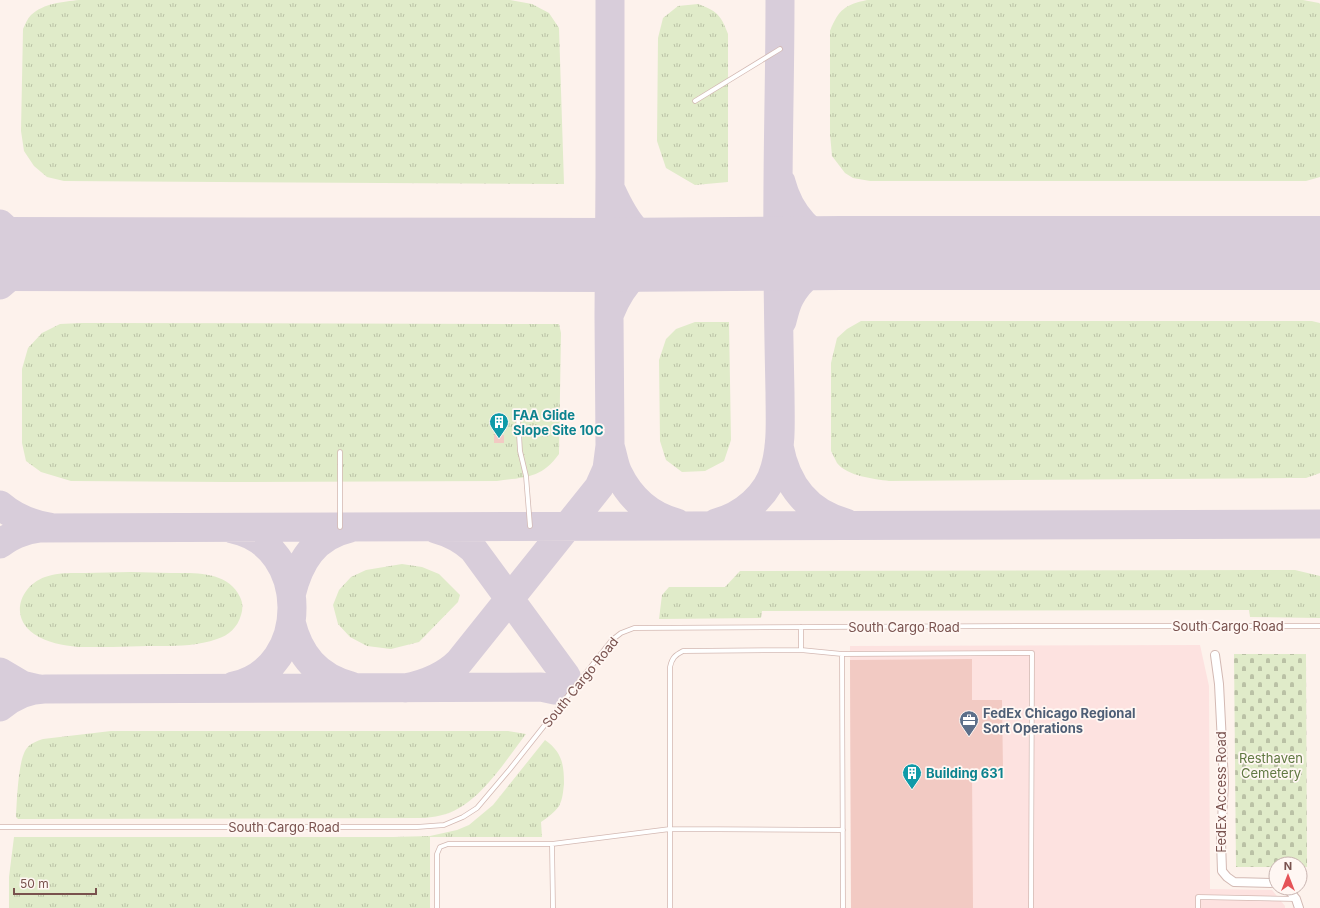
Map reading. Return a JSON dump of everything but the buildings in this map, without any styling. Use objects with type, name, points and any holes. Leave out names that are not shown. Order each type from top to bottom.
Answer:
[{"type":"street","name":"FedEx Access Road","points":[[1215,655],[1224,782],[1221,841],[1222,871],[1234,882],[1268,883]]},
{"type":"street","points":[[1294,896],[1299,908]]},
{"type":"lane","points":[[695,101],[780,49]]},
{"type":"lane","points":[[518,417],[520,451],[526,476],[530,526]]},
{"type":"lane","points":[[340,452],[340,527]]},
{"type":"lane","name":"South Cargo Road","points":[[0,827],[417,827],[444,824],[463,816],[476,808],[510,769],[612,640],[621,633],[634,628],[1320,626]]},
{"type":"lane","points":[[801,627],[801,650]]},
{"type":"lane","points":[[670,908],[670,674],[672,660],[676,654],[683,651],[801,650],[842,654],[1032,653],[1031,908]]},
{"type":"lane","points":[[842,654],[843,908]]},
{"type":"lane","points":[[437,908],[437,854],[440,847],[448,844],[552,844],[670,829],[843,830]]},
{"type":"lane","points":[[552,844],[552,908]]},
{"type":"lane","points":[[1198,908],[1198,897],[1296,899]]},
{"type":"shaded area","points":[[1200,645],[1209,686],[1210,889],[1268,890],[1268,896],[1277,896],[1285,908],[851,908],[850,646]]},
{"type":"green space","points":[[79,0],[510,0],[532,4],[549,13],[559,28],[564,184],[64,181],[47,177],[34,166],[24,151],[21,131],[23,29],[27,20],[36,11],[54,4]]},
{"type":"green space","points":[[867,0],[1303,0],[1319,3],[1320,177],[1306,181],[870,181],[853,178],[845,173],[832,156],[830,134],[830,31],[836,18],[844,9],[853,4]]},
{"type":"green space","points":[[698,4],[718,14],[728,34],[728,182],[695,185],[666,168],[657,141],[658,38],[663,18],[678,6]]},
{"type":"green space","points":[[861,321],[1312,321],[1320,323],[1320,473],[1306,478],[889,481],[854,474],[847,471],[837,463],[831,451],[831,363],[837,338],[847,329]]},
{"type":"green space","points":[[695,322],[729,322],[731,440],[724,461],[705,471],[682,472],[666,460],[660,441],[659,360],[666,339],[676,329]]},
{"type":"green space","points":[[60,324],[559,324],[561,333],[559,454],[546,468],[539,472],[524,477],[497,481],[71,481],[41,472],[26,461],[22,443],[22,369],[28,348],[42,333]]},
{"type":"green space","points":[[402,564],[422,567],[439,574],[460,595],[458,602],[419,642],[391,649],[367,646],[350,637],[338,624],[333,605],[339,590],[351,577],[366,570]]},
{"type":"green space","points":[[1295,570],[1320,576],[1320,618],[1250,617],[1249,610],[762,611],[761,618],[659,619],[662,595],[669,587],[725,587],[740,571]]},
{"type":"green space","points":[[65,573],[190,573],[210,575],[219,578],[228,582],[240,597],[242,602],[242,613],[240,619],[235,627],[225,636],[208,642],[191,645],[78,647],[44,640],[26,627],[22,619],[20,611],[21,602],[24,595],[29,587],[36,581],[45,577]]},
{"type":"green space","name":"Resthaven Cemetery","points":[[1234,654],[1306,654],[1307,856],[1268,856],[1268,867],[1236,867]]},
{"type":"green space","points":[[111,731],[508,731],[526,734],[491,780],[470,801],[458,809],[433,817],[18,819],[16,817],[20,770],[24,753],[29,746],[34,742],[43,739]]},
{"type":"green space","points":[[545,740],[555,749],[561,759],[564,784],[559,806],[553,813],[541,822],[542,837],[430,837],[430,908],[9,908],[9,877],[14,837],[430,836],[457,830],[469,825],[493,805]]},
{"type":"taxiway","points":[[405,688],[441,676],[459,662],[599,487],[607,469],[610,446],[610,0]]},
{"type":"taxiway","points":[[716,523],[726,520],[745,510],[767,487],[772,478],[779,450],[778,222],[780,0]]},
{"type":"taxiway","points":[[781,182],[790,205],[803,224],[820,239],[841,253],[812,272],[800,283],[789,300],[782,321]]},
{"type":"taxiway","points":[[610,313],[621,291],[635,275],[654,263],[677,255],[653,244],[636,231],[629,223],[611,190]]},
{"type":"taxiway","points":[[0,224],[21,243],[52,254]]},
{"type":"taxiway","points":[[0,285],[21,267],[52,254]]},
{"type":"taxiway","points":[[610,446],[615,467],[628,490],[650,511],[658,516],[677,523]]},
{"type":"taxiway","points":[[779,446],[787,473],[800,495],[820,512],[846,523]]},
{"type":"taxiway","points":[[0,505],[11,514],[23,520],[49,527]]},
{"type":"taxiway","points":[[38,528],[1320,524]]},
{"type":"taxiway","points":[[0,544],[11,536],[23,531],[49,527]]},
{"type":"taxiway","points":[[291,595],[294,583],[304,561],[310,552],[327,537],[350,528]]},
{"type":"taxiway","points":[[233,529],[259,540],[277,558],[288,581],[292,607],[289,633],[278,657],[260,675],[234,686]]},
{"type":"taxiway","points":[[436,529],[447,532],[465,542],[473,549],[566,676]]},
{"type":"taxiway","points":[[291,622],[299,645],[311,663],[328,677],[351,686]]},
{"type":"taxiway","points":[[0,672],[22,685],[39,689]]},
{"type":"taxiway","points":[[0,707],[21,694],[39,689],[541,687],[555,690]]},
{"type":"runway","points":[[0,254],[610,255],[841,253],[1320,253]]},
{"type":"place","name":"FAA Glide Slope Site 10C","points":[[499,439]]},
{"type":"place","name":"FedEx Chicago Regional Sort Operations","points":[[969,737]]},
{"type":"place","name":"Building 631","points":[[912,790]]}]
